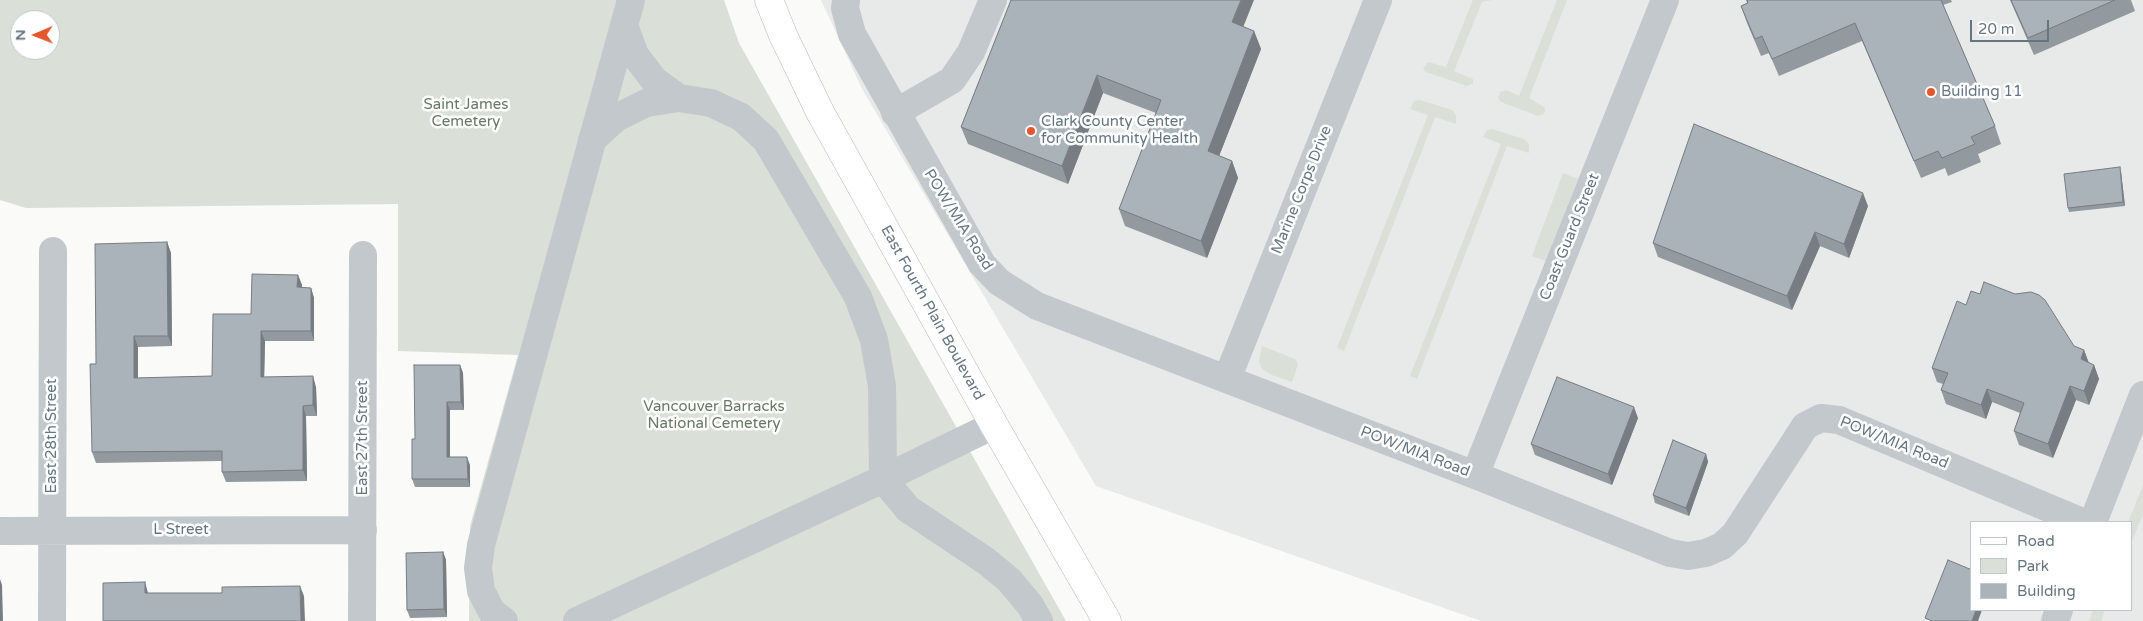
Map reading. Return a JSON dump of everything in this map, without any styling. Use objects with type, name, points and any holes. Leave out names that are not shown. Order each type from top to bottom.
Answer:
[{"type":"main road","name":"East Fourth Plain Boulevard","points":[[769,0],[791,53],[820,112],[1106,621]]},
{"type":"street","name":"POW/MIA Road","points":[[846,0],[845,8],[852,34],[982,264],[999,282],[1037,306],[1475,475],[1670,553],[1688,556],[1706,553],[1722,546],[1735,534],[1806,426],[1821,418],[1830,418],[2080,521]]},
{"type":"street","points":[[896,113],[952,80],[971,52],[993,0]]},
{"type":"street","name":"Marine Corps Drive","points":[[1227,379],[1378,0]]},
{"type":"street","name":"Coast Guard Street","points":[[1475,475],[1665,0]]},
{"type":"street","points":[[627,13],[635,55],[654,80],[679,98]]},
{"type":"street","points":[[504,621],[492,612],[482,591],[478,568],[481,545],[627,13]]},
{"type":"street","points":[[592,140],[616,118],[646,103],[679,98],[711,103],[741,117],[766,140],[858,297],[874,340],[882,386],[882,479],[908,509],[986,561],[1009,580],[1030,605],[1039,621]]},
{"type":"street","name":"East 28th Street","points":[[52,621],[53,251]]},
{"type":"street","name":"East 27th Street","points":[[362,621],[363,255]]},
{"type":"street","points":[[2093,521],[2143,394]]},
{"type":"street","points":[[577,621],[882,479],[994,424]]},
{"type":"street","name":"L Street","points":[[0,531],[362,530]]},
{"type":"shaded area","points":[[821,0],[2143,0],[2143,621],[1481,621],[1096,486],[862,89]]},
{"type":"green space","name":"Vancouver Barracks National Cemetery","points":[[0,0],[724,0],[739,43],[1066,621],[469,621],[470,526],[518,355],[398,351],[398,204],[26,208],[0,200]]},
{"type":"green space","points":[[1473,0],[1492,0],[1482,2],[1454,71],[1473,79],[1473,83],[1467,86],[1426,72],[1423,69],[1428,62],[1446,67]]},
{"type":"green space","points":[[1557,0],[1567,0],[1529,98],[1545,108],[1544,114],[1538,116],[1501,102],[1498,98],[1500,92],[1506,90],[1519,96]]},
{"type":"green space","points":[[1420,100],[1452,110],[1456,115],[1456,124],[1435,117],[1344,351],[1337,348],[1428,115],[1410,109],[1414,101]]},
{"type":"green space","points":[[1492,129],[1524,139],[1529,144],[1529,153],[1507,146],[1417,379],[1410,376],[1501,144],[1483,137],[1487,130]]},
{"type":"green space","points":[[1563,173],[1578,179],[1546,261],[1532,256]]},
{"type":"green space","points":[[1262,346],[1295,359],[1298,364],[1292,382],[1272,375],[1262,369],[1259,361]]},
{"type":"green space","points":[[2143,486],[2143,513],[2133,539],[2133,521],[2128,521]]},
{"type":"green space","points":[[2093,611],[2105,611],[2101,621],[2089,621]]},
{"type":"building","name":"Clark County Center for Community Health","points":[[1011,0],[1241,0],[1232,22],[1254,31],[1208,151],[1232,161],[1201,241],[1119,209],[1161,100],[1097,75],[1062,166],[961,127]]},
{"type":"building","name":"Building 11","points":[[1747,0],[1941,0],[1995,126],[1971,137],[1975,144],[1942,158],[1938,151],[1914,161],[1855,23],[1772,59],[1762,36],[1755,39],[1741,6],[1748,3]]},
{"type":"building","points":[[2011,0],[2115,0],[2028,38]]},
{"type":"building","points":[[1694,124],[1863,193],[1844,244],[1815,232],[1787,296],[1653,243]]},
{"type":"building","points":[[2120,167],[2123,202],[2068,208],[2064,174]]},
{"type":"building","points":[[167,242],[168,336],[134,336],[134,378],[212,376],[213,314],[251,314],[252,274],[298,275],[297,287],[311,288],[311,331],[261,331],[261,377],[313,376],[313,405],[303,406],[303,470],[222,472],[222,451],[92,452],[90,364],[96,364],[95,244]]},
{"type":"building","points":[[1984,282],[2015,294],[2031,292],[2039,295],[2045,300],[2074,346],[2084,350],[2081,359],[2094,365],[2084,391],[2070,386],[2048,444],[2014,431],[2024,403],[1987,389],[1981,405],[1941,390],[1948,373],[1932,368],[1957,301],[1966,305],[1971,291],[1980,294]]},
{"type":"building","points":[[414,365],[460,365],[461,402],[447,402],[447,457],[467,457],[468,479],[412,479],[412,439],[415,439]]},
{"type":"building","points":[[1557,377],[1634,407],[1608,474],[1531,444]]},
{"type":"building","points":[[1673,440],[1706,454],[1686,508],[1653,495]]},
{"type":"building","points":[[443,552],[444,609],[407,610],[406,553]]},
{"type":"building","points":[[1948,560],[1970,569],[1970,611],[1976,611],[1972,621],[1932,621],[1925,618]]},
{"type":"building","points":[[145,582],[145,593],[222,593],[222,587],[300,586],[301,621],[103,621],[103,583]]},
{"type":"place","name":"Building 11","points":[[1931,92]]},
{"type":"place","name":"Clark County Center for Community Health","points":[[1031,131]]},
{"type":"park label","name":"Saint James Cemetery","points":[[466,114]]}]
